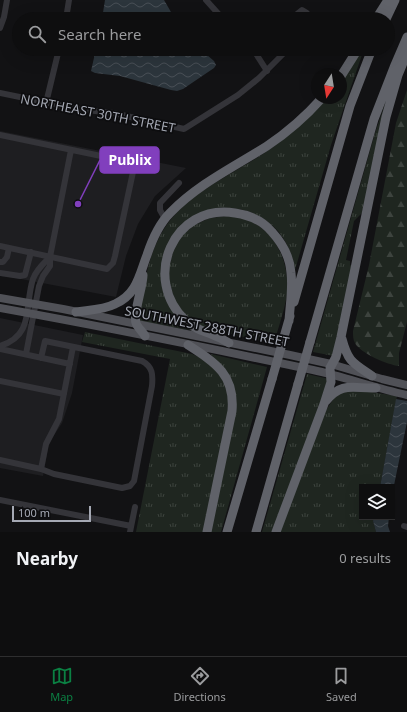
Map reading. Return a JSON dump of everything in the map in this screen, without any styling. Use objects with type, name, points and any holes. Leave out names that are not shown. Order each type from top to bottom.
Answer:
[{"type":"highway","points":[[380,12],[388,0]]},
{"type":"highway","points":[[389,12],[395,0]]},
{"type":"highway","points":[[256,532],[374,119],[407,38]]},
{"type":"highway","points":[[276,532],[324,404],[330,382],[331,364],[336,357],[341,337],[386,116],[398,76],[407,53]]},
{"type":"highway","points":[[346,68],[354,56]]},
{"type":"highway","points":[[227,532],[350,106],[369,56]]},
{"type":"highway","points":[[76,312],[103,308],[114,305],[123,300],[133,290],[144,268],[152,242],[165,219],[184,199],[269,145],[303,119],[317,104]]},
{"type":"highway","points":[[229,343],[198,329],[187,322],[174,309],[167,293],[165,282],[165,263],[167,254],[175,239],[192,222],[210,214],[230,212],[241,213],[261,222],[276,236],[286,254],[291,272],[292,286],[289,321]]},
{"type":"highway","points":[[144,268],[143,282],[136,314],[136,324],[145,336]]},
{"type":"highway","points":[[341,337],[345,353],[350,360],[372,376]]},
{"type":"highway","points":[[188,345],[215,362],[226,377],[232,393],[232,411],[207,532]]},
{"type":"highway","points":[[324,404],[332,394],[342,388],[376,388]]},
{"type":"main road","name":"SOUTHWEST 288TH STREET","points":[[0,298],[331,364],[407,385]]},
{"type":"main road","name":"SOUTHWEST 288TH STREET","points":[[0,308],[330,374],[376,388],[407,395]]},
{"type":"street","points":[[0,28],[4,17],[7,0]]},
{"type":"street","points":[[67,12],[69,0]]},
{"type":"street","points":[[206,0],[217,12]]},
{"type":"street","points":[[46,103],[57,56]]},
{"type":"street","points":[[257,56],[267,71]]},
{"type":"street","name":"NORTHEAST 30TH STREET","points":[[0,93],[78,109],[113,113],[184,129],[238,95],[267,71],[281,56]]},
{"type":"street","points":[[0,135],[125,161],[131,165],[133,172],[114,263],[106,269],[0,246]]},
{"type":"street","points":[[26,354],[32,304],[40,283],[50,266],[50,257],[72,150]]},
{"type":"street","points":[[165,219],[160,210],[160,203],[179,183]]},
{"type":"street","points":[[9,248],[5,261],[2,262],[0,273],[20,276],[25,275],[31,252]]},
{"type":"street","points":[[0,346],[12,341],[20,334],[31,313]]},
{"type":"street","points":[[0,460],[41,469],[54,474],[122,488],[130,486],[134,482],[152,386],[153,375],[150,367],[142,361],[44,341],[41,358]]},
{"type":"street","points":[[41,469],[46,444],[59,419],[73,347]]},
{"type":"street","points":[[0,349],[70,364]]},
{"type":"street","points":[[0,381],[64,394]]},
{"type":"street","points":[[0,500],[130,529],[135,507]]},
{"type":"shaded area","points":[[0,131],[186,168],[155,196],[138,224],[126,256],[116,297],[0,275]]},
{"type":"shaded area","points":[[0,318],[83,335],[72,393],[62,423],[49,443],[43,476],[0,468]]},
{"type":"green space","points":[[356,56],[362,56],[347,98],[347,71]]},
{"type":"green space","points":[[407,90],[407,322],[399,353],[399,366],[382,361],[362,351],[354,342],[353,331],[369,265],[396,123]]},
{"type":"green space","points":[[389,92],[362,213],[354,221],[346,260],[350,261],[350,265],[352,266],[334,356],[313,352],[375,133]]},
{"type":"green space","points":[[321,104],[345,104],[331,145],[295,270],[287,244],[278,231],[266,221],[253,213],[239,209],[224,208],[210,210],[196,215],[184,223],[172,238],[162,283],[194,331],[139,321],[151,256],[160,236],[170,221],[182,207],[196,196],[273,147],[308,118]]},
{"type":"green space","points":[[226,216],[244,219],[264,230],[272,238],[283,259],[286,270],[287,293],[274,344],[197,326],[176,306],[167,273],[176,242],[192,226],[210,218]]},
{"type":"green space","points":[[85,332],[192,354],[208,361],[227,384],[230,407],[205,532],[136,532],[170,359],[82,342]]},
{"type":"green space","points":[[211,354],[267,367],[221,532],[210,532],[235,403]]},
{"type":"green space","points":[[307,374],[329,379],[274,532],[262,532]]},
{"type":"green space","points":[[358,390],[397,396],[381,484],[359,484],[359,520],[373,520],[376,532],[280,532],[326,410],[339,391]]},
{"type":"water","points":[[105,0],[164,0],[171,12],[103,12]]},
{"type":"water","points":[[94,56],[208,56],[216,65],[214,68],[183,89],[177,91],[120,76],[95,73],[91,71]]},
{"type":"water","points":[[396,399],[407,401],[407,422],[394,484],[381,484]]},
{"type":"water","points":[[389,520],[388,526],[390,532],[376,532],[373,521]]},
{"type":"place","name":"Publix","points":[[78,204]]}]
